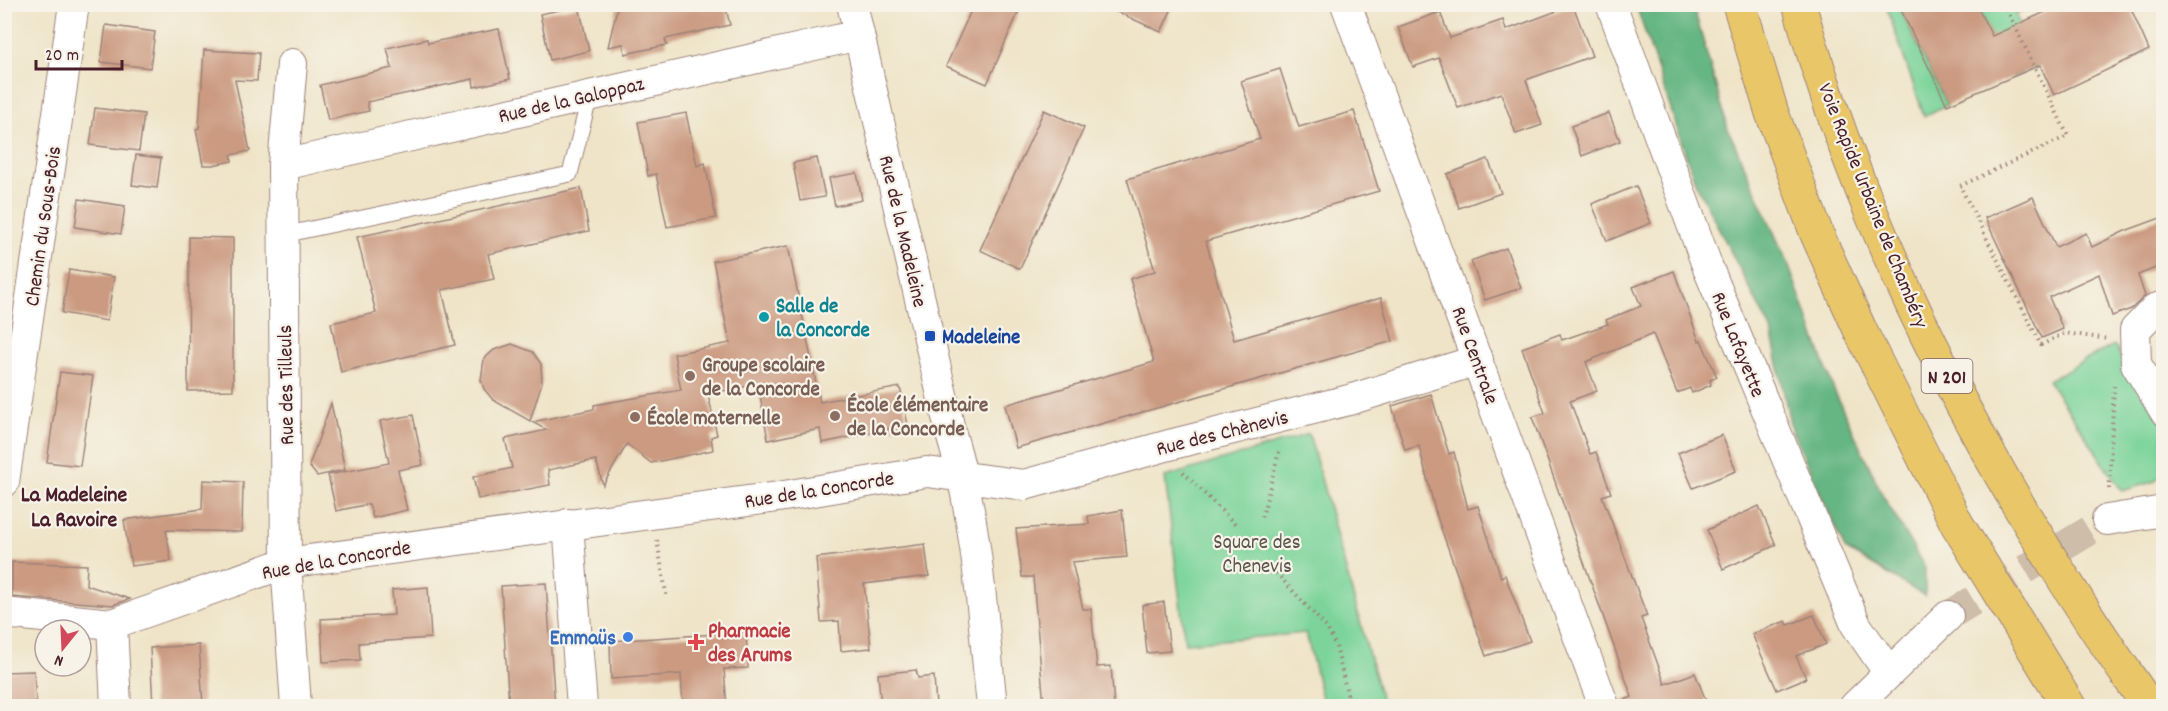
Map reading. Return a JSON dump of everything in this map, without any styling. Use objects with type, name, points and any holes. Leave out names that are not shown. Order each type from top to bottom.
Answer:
[{"type":"highway","name":"N 201","points":[[1739,4],[1776,124],[1816,232],[1909,432],[1957,524],[2018,620],[2079,706]]},
{"type":"highway","name":"Voie Rapide Urbaine de Chambéry","points":[[1799,4],[1829,99],[1870,206],[1919,319],[1963,407],[2058,572],[2149,706]]},
{"type":"highway","points":[[2018,620],[2069,706]]},
{"type":"street","name":"Chemin du Sous-Bois","points":[[4,482],[74,4]]},
{"type":"street","name":"Rue de la Madeleine","points":[[852,4],[951,434],[964,475],[975,535],[992,706]]},
{"type":"street","name":"Rue Centrale","points":[[1346,4],[1604,706]]},
{"type":"street","name":"Rue Lafayette","points":[[1611,4],[1708,268],[1842,593],[1856,625],[1889,673]]},
{"type":"street","name":"Rue de la Galoppaz","points":[[283,165],[859,35]]},
{"type":"street","name":"Rue des Tilleuls","points":[[292,64],[283,165],[283,235],[286,563],[296,706]]},
{"type":"street","points":[[2163,306],[2155,309],[2135,330],[2136,364],[2163,410]]},
{"type":"street","name":"Rue des Chènevis","points":[[964,475],[1024,485],[1173,444],[1349,400],[1478,360]]},
{"type":"street","name":"Rue de la Concorde","points":[[4,613],[112,624],[286,563],[778,496],[927,472],[964,475]]},
{"type":"street","points":[[2108,520],[2163,512]]},
{"type":"street","points":[[568,524],[582,706]]},
{"type":"street","points":[[1856,706],[1948,616]]},
{"type":"street","points":[[112,624],[116,706]]},
{"type":"lane","points":[[283,235],[570,174],[590,95]]},
{"type":"path","points":[[2004,4],[2068,136],[1960,186],[2041,345],[2065,333],[2135,346],[2115,377],[2108,520]]},
{"type":"path","points":[[1262,517],[1282,443],[1277,417]]},
{"type":"path","points":[[1173,444],[1181,470],[1238,526]]},
{"type":"path","points":[[653,513],[667,599]]},
{"type":"path","points":[[1268,564],[1327,628],[1336,646],[1350,706]]},
{"type":"green space","points":[[1636,5],[1693,5],[1728,129],[1788,264],[1834,390],[1883,496],[1925,568],[1925,596],[1845,549],[1791,428],[1771,330],[1695,182]]},
{"type":"green space","points":[[1886,5],[1898,5],[1947,105],[1924,116]]},
{"type":"green space","points":[[1976,5],[2036,5],[2015,14],[2040,65],[2013,77]]},
{"type":"green space","points":[[2114,345],[2163,424],[2164,474],[2155,481],[2122,491],[2048,380]]},
{"type":"green space","name":"Square des Chenevis","points":[[1309,434],[1383,706],[1324,706],[1306,633],[1185,643],[1165,477]]},
{"type":"building","points":[[618,4],[725,4],[730,25],[665,39],[667,45],[625,54],[623,44],[608,47]]},
{"type":"building","points":[[974,4],[1022,4],[987,84],[946,66]]},
{"type":"building","points":[[1100,4],[1174,4],[1161,32]]},
{"type":"building","points":[[1898,4],[1976,4],[1992,36],[2063,4],[2129,4],[2149,50],[2054,95],[2040,65],[1947,105]]},
{"type":"building","points":[[1573,5],[1592,56],[1526,80],[1542,125],[1516,134],[1501,93],[1458,108],[1439,58],[1413,67],[1398,27],[1440,12],[1450,38],[1503,20],[1506,30]]},
{"type":"building","points":[[579,6],[589,51],[550,60],[540,14]]},
{"type":"building","points":[[106,25],[155,32],[150,68],[101,62]]},
{"type":"building","points":[[499,29],[510,79],[474,87],[473,79],[367,102],[369,111],[328,120],[320,85],[392,68],[387,48],[427,39],[428,43]]},
{"type":"building","points":[[204,50],[259,53],[257,81],[235,80],[250,151],[231,155],[232,161],[213,165],[203,165],[196,129],[199,128]]},
{"type":"building","points":[[1280,69],[1299,127],[1354,111],[1379,191],[1206,241],[1234,340],[1381,298],[1393,341],[1016,448],[1005,405],[1154,362],[1130,279],[1155,271],[1127,179],[1260,139],[1241,81]]},
{"type":"building","points":[[95,108],[144,114],[139,151],[90,145]]},
{"type":"building","points":[[1044,110],[1084,128],[1020,269],[980,250]]},
{"type":"building","points":[[686,113],[697,166],[705,163],[716,218],[667,227],[656,174],[648,176],[638,122]]},
{"type":"building","points":[[1609,113],[1620,141],[1582,156],[1571,126]]},
{"type":"building","points":[[136,155],[161,158],[157,188],[132,185]]},
{"type":"building","points":[[817,158],[825,197],[800,201],[793,163]]},
{"type":"building","points":[[1488,159],[1501,193],[1459,208],[1447,174]]},
{"type":"building","points":[[857,173],[862,200],[835,206],[829,178]]},
{"type":"building","points":[[1636,186],[1651,223],[1607,241],[1592,204]]},
{"type":"building","points":[[581,188],[589,231],[488,254],[494,279],[442,290],[455,345],[341,372],[331,323],[376,313],[357,237]]},
{"type":"building","points":[[2033,197],[2056,247],[2086,233],[2092,247],[2125,231],[2163,217],[2163,265],[2138,275],[2145,296],[2131,309],[2112,316],[2099,274],[2049,297],[2063,329],[2042,338],[1985,218]]},
{"type":"building","points":[[79,199],[125,206],[121,234],[75,227]]},
{"type":"building","points":[[189,237],[233,238],[233,390],[188,391]]},
{"type":"building","points":[[788,246],[820,402],[900,387],[908,425],[822,443],[820,429],[768,440],[758,384],[708,394],[717,435],[711,437],[713,450],[651,463],[627,444],[603,485],[596,460],[548,470],[550,485],[478,499],[473,477],[512,468],[505,439],[547,430],[532,422],[594,409],[594,405],[681,390],[674,354],[730,343],[713,261]]},
{"type":"building","points":[[1506,248],[1521,288],[1485,300],[1471,261]]},
{"type":"building","points":[[69,270],[114,277],[107,321],[62,313]]},
{"type":"building","points":[[1674,271],[1699,341],[1701,340],[1717,377],[1710,380],[1711,385],[1692,393],[1690,388],[1677,393],[1653,334],[1586,362],[1597,391],[1570,401],[1590,454],[1596,452],[1611,493],[1602,496],[1647,616],[1641,618],[1665,684],[1695,673],[1708,706],[1621,706],[1620,702],[1632,697],[1532,417],[1545,413],[1522,348],[1560,334],[1562,340],[1608,324],[1606,320],[1641,306],[1633,287]]},
{"type":"building","points":[[512,344],[533,352],[541,364],[542,382],[530,421],[493,400],[484,389],[481,380],[484,359],[494,350]]},
{"type":"building","points":[[60,372],[93,376],[80,466],[47,462]]},
{"type":"building","points":[[1431,394],[1449,454],[1454,452],[1468,509],[1478,506],[1501,577],[1505,575],[1530,641],[1486,656],[1436,514],[1419,446],[1405,450],[1392,406]]},
{"type":"building","points":[[331,403],[345,470],[317,476],[309,466]]},
{"type":"building","points":[[413,415],[423,465],[398,470],[407,510],[373,518],[369,504],[336,511],[328,475],[389,463],[380,421]]},
{"type":"building","points":[[1722,435],[1736,471],[1693,488],[1678,453]]},
{"type":"building","points":[[203,480],[243,482],[242,532],[166,530],[171,561],[131,566],[124,520],[202,509]]},
{"type":"building","points":[[1759,506],[1776,545],[1723,569],[1707,530]]},
{"type":"building","points":[[1122,510],[1127,557],[1072,562],[1083,609],[1091,609],[1097,667],[1111,666],[1114,706],[1044,706],[1033,577],[1022,577],[1016,529],[1089,524],[1088,516]]},
{"type":"building","points":[[925,544],[929,576],[864,584],[871,648],[841,651],[839,621],[821,622],[816,558]]},
{"type":"building","points":[[12,562],[87,565],[86,585],[130,599],[113,605],[12,597]]},
{"type":"building","points":[[546,583],[555,706],[509,706],[501,586]]},
{"type":"building","points":[[428,587],[431,638],[359,643],[360,660],[323,662],[321,619],[394,615],[392,590]]},
{"type":"building","points":[[1164,602],[1170,651],[1147,653],[1142,605]]},
{"type":"building","points":[[1814,615],[1826,644],[1796,656],[1806,678],[1777,690],[1752,634],[1786,621],[1788,625]]},
{"type":"building","points":[[746,632],[748,668],[724,669],[727,706],[683,706],[681,674],[611,679],[610,641]]},
{"type":"building","points":[[199,645],[203,706],[153,706],[150,648]]},
{"type":"building","points":[[916,670],[918,678],[934,676],[936,706],[881,706],[878,674]]},
{"type":"building","points":[[33,671],[36,703],[4,705],[4,672]]},
{"type":"tunnel","points":[[1948,616],[2107,520]]},
{"type":"place","name":"Salle de la Concorde","points":[[764,317]]},
{"type":"place","name":"Madeleine","points":[[930,336]]},
{"type":"place","name":"Groupe scolaire de la Concorde","points":[[690,376]]},
{"type":"place","name":"École élémentaire de la Concorde","points":[[835,416]]},
{"type":"place","name":"École maternelle","points":[[635,417]]},
{"type":"place","name":"Emmaüs","points":[[628,637]]},
{"type":"place","name":"Pharmacie des Arums","points":[[696,642]]},
{"type":"district","name":"La Madeleine La Ravoire","points":[[74,506]]}]
